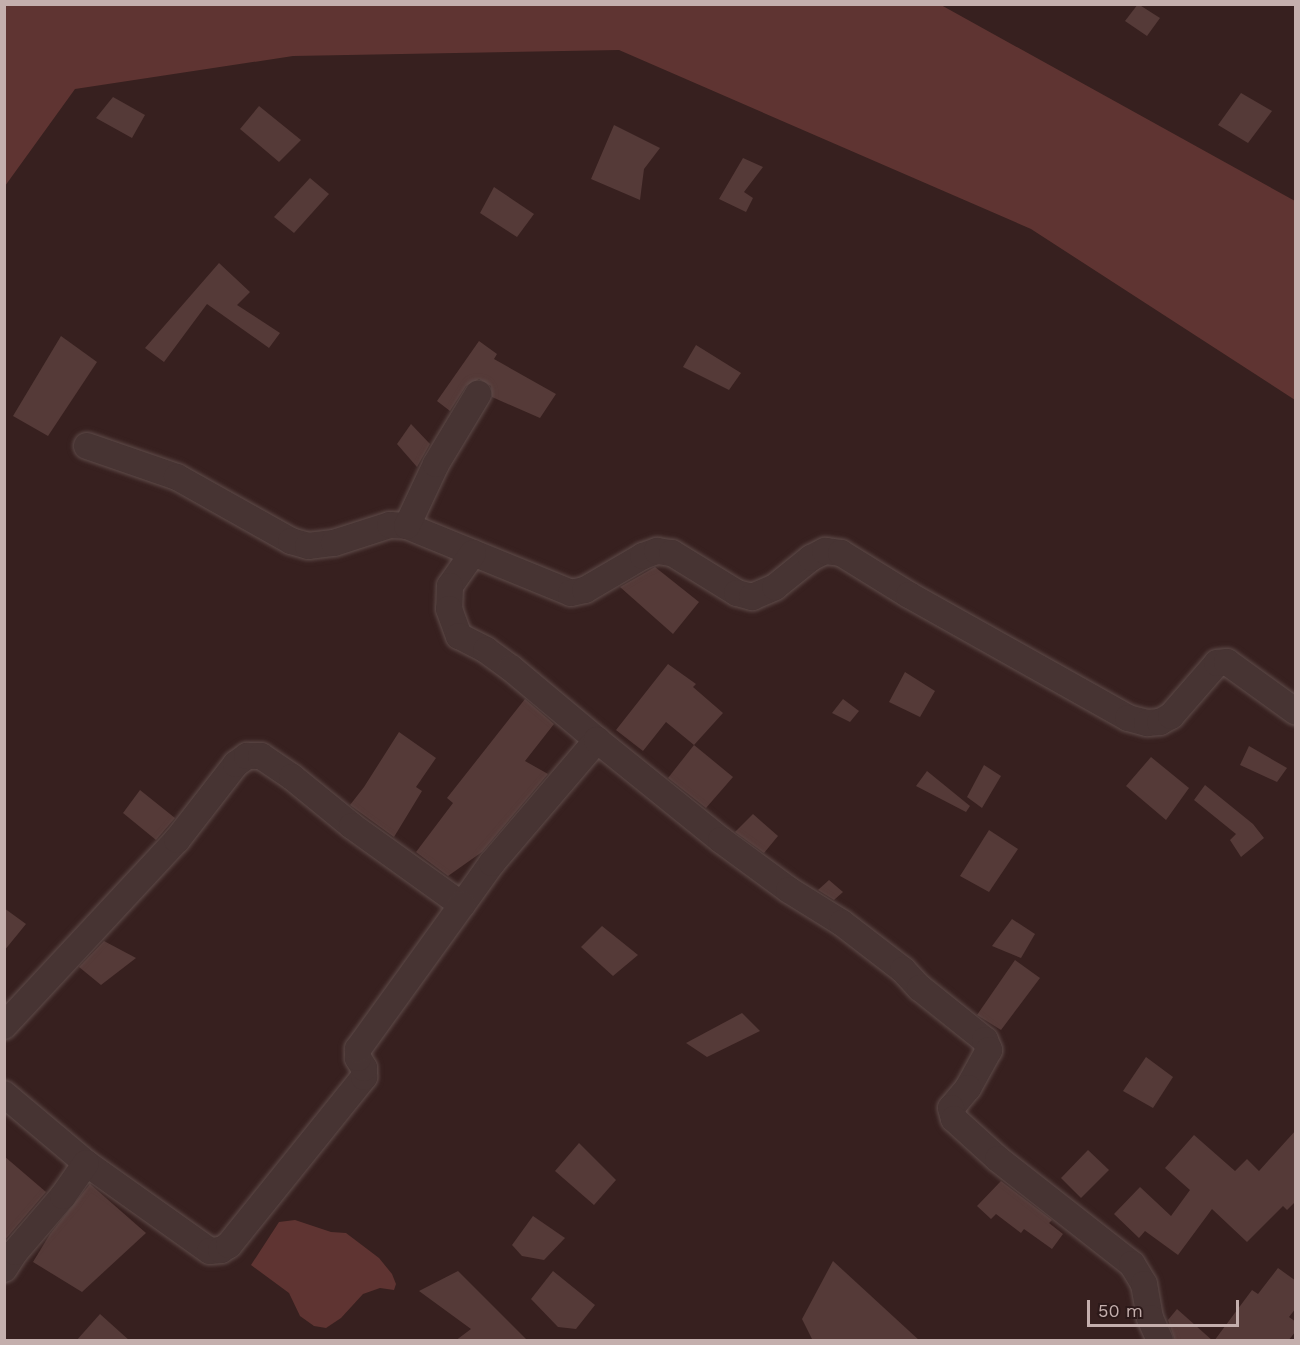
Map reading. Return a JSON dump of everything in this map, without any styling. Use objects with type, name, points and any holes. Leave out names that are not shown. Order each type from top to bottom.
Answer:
[{"type":"street","points":[[407,526],[436,464],[478,394]]},
{"type":"street","points":[[87,446],[177,477],[266,530],[308,546],[334,543],[390,525],[407,526],[571,593],[585,590],[643,556],[657,551],[672,553],[737,593],[752,597],[775,586],[811,558],[825,551],[841,552],[909,595],[1128,718],[1147,723],[1160,722],[1171,716],[1216,663],[1227,662],[1296,712]]},
{"type":"street","points":[[472,552],[450,586],[449,609],[459,636],[486,650],[511,668],[721,840],[789,891],[842,923],[903,969],[920,988],[986,1040],[989,1050],[968,1088],[951,1108],[954,1119],[998,1159],[1132,1263],[1144,1284],[1150,1318],[1160,1341]]},
{"type":"street","points":[[4,1094],[86,1163],[210,1251],[221,1250],[229,1245],[364,1077],[364,1068],[358,1058],[358,1049],[492,863],[597,740]]},
{"type":"street","points":[[4,1026],[177,840],[236,764],[247,756],[261,756],[292,777],[352,826],[462,905]]},
{"type":"street","points":[[4,1269],[15,1252],[63,1196],[86,1163]]},
{"type":"shaded area","points":[[5,4],[941,5],[1295,201],[1295,400],[1031,229],[619,50],[293,56],[75,89],[5,186]]},
{"type":"shaded area","points":[[295,1220],[331,1232],[346,1233],[379,1258],[392,1274],[396,1284],[394,1290],[380,1288],[363,1294],[341,1318],[326,1328],[314,1326],[300,1316],[289,1293],[251,1265],[279,1222]]},
{"type":"building","points":[[1138,4],[1160,18],[1147,36],[1125,21]]},
{"type":"building","points":[[1241,93],[1272,111],[1248,143],[1218,125]]},
{"type":"building","points":[[113,97],[145,115],[132,138],[96,118]]},
{"type":"building","points":[[259,106],[301,140],[279,162],[240,129]]},
{"type":"building","points":[[614,125],[660,148],[644,169],[640,200],[591,179]]},
{"type":"building","points":[[743,158],[763,167],[744,192],[753,198],[746,212],[719,199]]},
{"type":"building","points":[[310,178],[329,194],[294,233],[274,217]]},
{"type":"building","points":[[494,187],[534,214],[517,237],[480,213]]},
{"type":"building","points":[[219,263],[250,292],[237,305],[280,333],[269,348],[207,304],[164,362],[145,348]]},
{"type":"building","points":[[61,336],[97,362],[48,436],[13,416]]},
{"type":"building","points":[[479,341],[497,354],[494,359],[556,394],[540,418],[492,397],[491,386],[479,379],[466,386],[450,411],[437,401]]},
{"type":"building","points":[[696,345],[741,373],[729,390],[683,367]]},
{"type":"building","points":[[411,424],[430,444],[417,467],[397,444]]},
{"type":"building","points":[[655,567],[699,602],[673,634],[620,587]]},
{"type":"building","points":[[668,664],[696,684],[693,687],[723,713],[694,745],[666,722],[643,751],[616,730]]},
{"type":"building","points":[[905,672],[935,691],[920,717],[889,702]]},
{"type":"building","points":[[525,699],[554,724],[525,761],[548,774],[482,852],[448,876],[416,852],[453,803],[447,798]]},
{"type":"building","points":[[843,699],[859,711],[850,722],[832,713]]},
{"type":"building","points":[[399,732],[436,758],[416,787],[422,791],[394,837],[350,805]]},
{"type":"building","points":[[694,745],[733,777],[706,808],[668,778]]},
{"type":"building","points":[[1249,746],[1287,768],[1277,782],[1240,765]]},
{"type":"building","points":[[1151,757],[1189,788],[1166,820],[1126,786]]},
{"type":"building","points":[[984,765],[1001,776],[982,808],[967,797]]},
{"type":"building","points":[[927,771],[970,806],[966,812],[916,786]]},
{"type":"building","points":[[1205,785],[1253,824],[1264,838],[1241,857],[1230,840],[1236,834],[1194,800]]},
{"type":"building","points":[[140,790],[175,818],[156,840],[123,813]]},
{"type":"building","points":[[753,814],[778,836],[764,853],[735,832]]},
{"type":"building","points":[[989,830],[1018,849],[989,892],[960,876]]},
{"type":"building","points":[[829,880],[843,892],[834,900],[818,890]]},
{"type":"building","points":[[4,908],[26,924],[4,951]]},
{"type":"building","points":[[1012,919],[1035,934],[1021,958],[992,946]]},
{"type":"building","points":[[602,926],[638,955],[613,976],[581,947]]},
{"type":"building","points":[[104,941],[136,958],[101,985],[79,967]]},
{"type":"building","points":[[1015,960],[1040,978],[1001,1030],[977,1015]]},
{"type":"building","points":[[742,1013],[760,1031],[707,1057],[686,1043]]},
{"type":"building","points":[[1146,1057],[1173,1077],[1153,1108],[1123,1091]]},
{"type":"building","points":[[1296,1130],[1296,1201],[1287,1210],[1283,1206],[1247,1242],[1212,1209],[1178,1255],[1145,1231],[1139,1238],[1114,1214],[1140,1187],[1171,1216],[1190,1190],[1165,1168],[1194,1135],[1235,1171],[1247,1159],[1259,1171]]},
{"type":"building","points":[[579,1143],[616,1180],[594,1205],[555,1171]]},
{"type":"building","points":[[1088,1150],[1109,1170],[1081,1198],[1061,1178]]},
{"type":"building","points":[[4,1156],[46,1192],[4,1241]]},
{"type":"building","points":[[1001,1181],[1052,1220],[1049,1223],[1063,1234],[1052,1249],[1024,1229],[1021,1233],[996,1214],[991,1219],[977,1206]]},
{"type":"building","points":[[90,1184],[146,1233],[82,1292],[33,1262],[50,1234]]},
{"type":"building","points":[[533,1216],[565,1238],[544,1260],[522,1256],[512,1245]]},
{"type":"building","points":[[833,1261],[920,1341],[813,1341],[802,1319]]},
{"type":"building","points":[[1278,1268],[1296,1281],[1296,1308],[1289,1317],[1296,1322],[1296,1331],[1288,1341],[1214,1341],[1252,1290],[1258,1294]]},
{"type":"building","points":[[458,1271],[528,1341],[455,1341],[471,1329],[419,1291]]},
{"type":"building","points":[[553,1271],[595,1305],[576,1329],[558,1327],[531,1299]]},
{"type":"building","points":[[1177,1309],[1213,1341],[1175,1341],[1168,1320]]},
{"type":"building","points":[[100,1314],[130,1341],[76,1341]]}]
